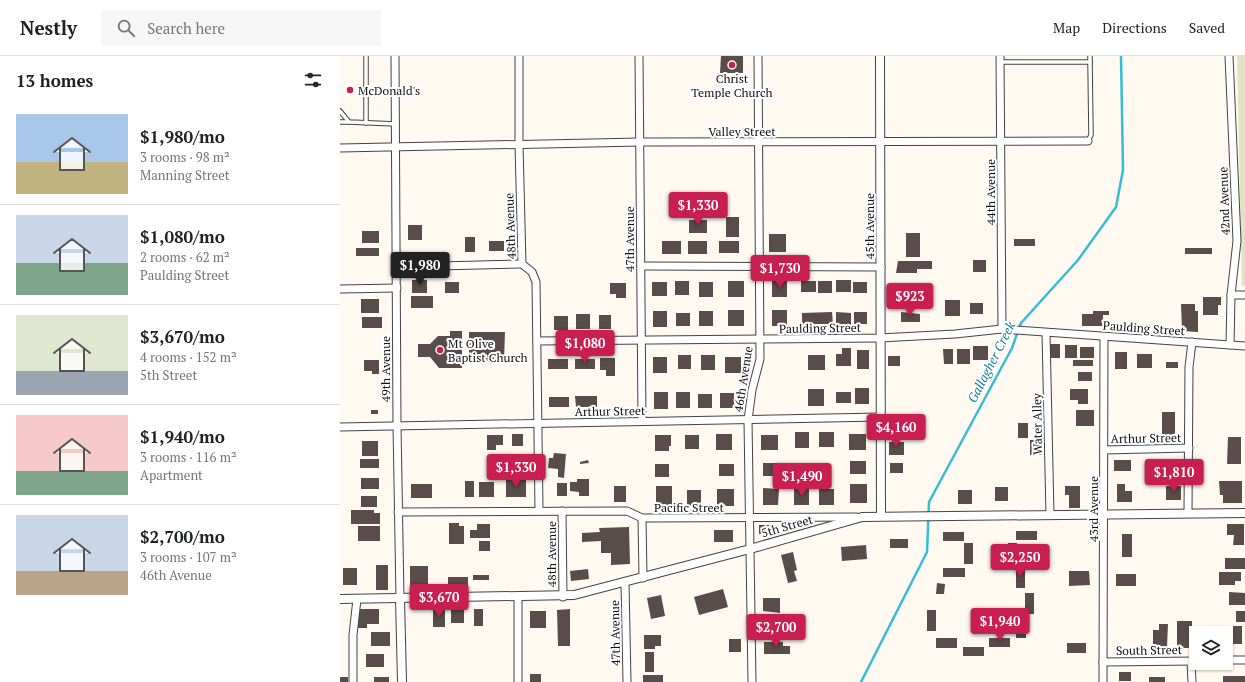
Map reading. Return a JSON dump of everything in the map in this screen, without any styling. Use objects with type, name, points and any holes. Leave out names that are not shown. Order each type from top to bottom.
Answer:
[{"type":"street","name":"49th Avenue","points":[[396,56],[397,425],[402,682]]},
{"type":"street","name":"48th Avenue","points":[[519,56],[519,144],[522,264],[532,272],[536,282],[539,510]]},
{"type":"street","name":"47th Avenue","points":[[639,56],[642,421]]},
{"type":"street","name":"46th Avenue","points":[[752,682],[748,420],[752,390],[760,359],[758,56]]},
{"type":"street","name":"45th Avenue","points":[[880,56],[881,516]]},
{"type":"street","name":"42nd Avenue","points":[[1229,56],[1237,241],[1231,295],[1230,345]]},
{"type":"street","name":"44th Avenue","points":[[1000,59],[1002,329]]},
{"type":"street","name":"Valley Street","points":[[340,148],[640,142],[1088,141]]},
{"type":"street","points":[[397,267],[522,264]]},
{"type":"street","points":[[640,266],[881,267]]},
{"type":"street","points":[[340,289],[397,288]]},
{"type":"street","points":[[1231,295],[1245,295]]},
{"type":"street","name":"Paulding Street","points":[[537,342],[880,338],[1010,329],[1046,333],[1245,346]]},
{"type":"street","name":"Water Alley","points":[[1046,333],[1050,515]]},
{"type":"street","name":"43rd Avenue","points":[[1103,682],[1104,337]]},
{"type":"street","points":[[1188,513],[1190,368],[1192,342]]},
{"type":"street","name":"Arthur Street","points":[[340,427],[880,417]]},
{"type":"street","name":"Arthur Street","points":[[1104,450],[1189,448]]},
{"type":"street","name":"Pacific Street","points":[[398,512],[627,510],[642,518],[862,517]]},
{"type":"street","name":"48th Avenue","points":[[562,511],[562,597]]},
{"type":"street","name":"5th Street","points":[[340,599],[562,597],[625,583],[862,517],[1245,513]]},
{"type":"street","points":[[642,518],[643,578]]},
{"type":"street","name":"47th Avenue","points":[[625,583],[627,682]]},
{"type":"street","points":[[518,597],[518,682]]},
{"type":"street","points":[[353,682],[353,635],[357,599]]},
{"type":"street","points":[[1233,660],[1245,660]]},
{"type":"street","name":"South Street","points":[[1103,662],[1189,661]]},
{"type":"street","points":[[1192,682],[1193,670]]},
{"type":"lane","points":[[366,56],[366,123]]},
{"type":"lane","points":[[1088,141],[1091,135],[1090,56]]},
{"type":"lane","points":[[1000,59],[1090,62]]},
{"type":"lane","points":[[340,111],[350,122]]},
{"type":"lane","points":[[340,122],[396,124]]},
{"type":"green space","points":[[1237,56],[1245,56],[1245,286],[1242,286]]},
{"type":"building","name":"Christ Temple Church","points":[[721,56],[743,56],[743,73],[720,73]]},
{"type":"building","points":[[726,217],[739,217],[739,237],[726,237]]},
{"type":"building","points":[[689,220],[707,220],[707,233],[689,233]]},
{"type":"building","points":[[408,225],[422,225],[422,240],[408,240]]},
{"type":"building","points":[[362,231],[379,231],[379,243],[362,243]]},
{"type":"building","points":[[906,233],[920,233],[920,257],[906,257]]},
{"type":"building","points":[[769,234],[786,234],[786,252],[769,252]]},
{"type":"building","points":[[465,237],[475,237],[475,252],[465,252]]},
{"type":"building","points":[[1014,239],[1035,239],[1035,246],[1014,246]]},
{"type":"building","points":[[489,241],[504,241],[504,251],[489,251]]},
{"type":"building","points":[[662,241],[681,241],[681,254],[662,254]]},
{"type":"building","points":[[688,241],[707,241],[707,254],[688,254]]},
{"type":"building","points":[[719,241],[739,241],[739,253],[719,253]]},
{"type":"building","points":[[356,248],[379,248],[379,256],[356,256]]},
{"type":"building","points":[[1185,248],[1212,248],[1212,254],[1185,254]]},
{"type":"building","points":[[973,260],[986,260],[986,272],[973,272]]},
{"type":"building","points":[[898,261],[932,261],[932,269],[917,269],[917,273],[896,273]]},
{"type":"building","points":[[412,280],[427,280],[427,293],[412,293]]},
{"type":"building","points":[[836,280],[851,280],[851,292],[836,292]]},
{"type":"building","points":[[675,281],[689,281],[689,295],[675,295]]},
{"type":"building","points":[[728,281],[744,281],[744,297],[728,297]]},
{"type":"building","points":[[772,281],[787,281],[787,297],[772,297]]},
{"type":"building","points":[[801,281],[816,281],[816,292],[801,292]]},
{"type":"building","points":[[818,281],[832,281],[832,293],[818,293]]},
{"type":"building","points":[[445,282],[459,282],[459,293],[445,293]]},
{"type":"building","points":[[652,282],[667,282],[667,296],[652,296]]},
{"type":"building","points":[[699,282],[713,282],[713,297],[699,297]]},
{"type":"building","points":[[853,282],[867,282],[867,293],[853,293]]},
{"type":"building","points":[[610,283],[626,283],[626,298],[616,298],[616,294],[610,294]]},
{"type":"building","points":[[411,296],[433,296],[433,308],[411,308]]},
{"type":"building","points":[[896,296],[917,296],[917,306],[896,306]]},
{"type":"building","points":[[1203,297],[1221,297],[1221,305],[1218,305],[1218,315],[1203,315]]},
{"type":"building","points":[[361,299],[379,299],[379,313],[361,313]]},
{"type":"building","points":[[945,300],[960,300],[960,316],[945,316]]},
{"type":"building","points":[[970,303],[983,303],[983,314],[970,314]]},
{"type":"building","points":[[1181,304],[1195,304],[1195,311],[1198,311],[1198,332],[1182,331]]},
{"type":"building","points":[[728,310],[744,310],[744,326],[728,326]]},
{"type":"building","points":[[772,310],[787,310],[787,326],[772,326]]},
{"type":"building","points":[[653,311],[667,311],[667,327],[653,327]]},
{"type":"building","points":[[699,311],[713,311],[713,326],[699,326]]},
{"type":"building","points":[[1093,311],[1109,311],[1109,315],[1103,315],[1103,326],[1082,326],[1082,314],[1093,314]]},
{"type":"building","points":[[832,312],[833,324],[802,324],[802,313]]},
{"type":"building","points":[[836,312],[851,313],[851,325],[836,325]]},
{"type":"building","points":[[854,312],[867,312],[867,324],[854,324]]},
{"type":"building","points":[[901,312],[920,314],[920,322],[901,322]]},
{"type":"building","points":[[676,313],[690,313],[690,326],[676,326]]},
{"type":"building","points":[[576,314],[590,314],[590,329],[576,329]]},
{"type":"building","points":[[599,315],[611,315],[611,329],[599,329]]},
{"type":"building","points":[[554,316],[568,316],[568,330],[554,330]]},
{"type":"building","points":[[362,317],[382,317],[382,328],[362,328]]},
{"type":"building","name":"Mt Olive Baptist Church","points":[[450,331],[462,331],[462,368],[439,368],[430,357],[418,357],[418,344],[430,344],[438,336],[450,336]]},
{"type":"building","points":[[469,332],[505,332],[504,361],[469,361]]},
{"type":"building","points":[[1050,344],[1060,344],[1060,358],[1050,358]]},
{"type":"building","points":[[1065,345],[1077,345],[1077,358],[1065,358]]},
{"type":"building","points":[[973,346],[988,346],[988,360],[973,360]]},
{"type":"building","points":[[1080,347],[1094,347],[1094,358],[1080,358]]},
{"type":"building","points":[[842,348],[851,348],[851,366],[836,366],[836,354],[842,354]]},
{"type":"building","points":[[943,349],[953,349],[953,364],[944,364]]},
{"type":"building","points":[[957,349],[970,349],[970,364],[957,364]]},
{"type":"building","points":[[857,350],[869,350],[869,369],[857,369]]},
{"type":"building","points":[[1115,352],[1127,352],[1127,369],[1115,369]]},
{"type":"building","points":[[1137,354],[1152,354],[1152,368],[1137,368]]},
{"type":"building","points":[[678,355],[691,355],[691,369],[678,369]]},
{"type":"building","points":[[701,355],[715,355],[715,370],[701,370]]},
{"type":"building","points":[[808,355],[825,355],[825,370],[808,370]]},
{"type":"building","points":[[888,356],[900,356],[900,366],[888,366]]},
{"type":"building","points":[[653,357],[667,357],[667,373],[653,373]]},
{"type":"building","points":[[725,357],[741,357],[741,373],[725,373]]},
{"type":"building","points":[[600,358],[615,358],[615,376],[606,376],[606,370],[600,370]]},
{"type":"building","points":[[548,359],[568,359],[568,369],[548,369]]},
{"type":"building","points":[[575,359],[595,359],[595,369],[575,369]]},
{"type":"building","points":[[364,360],[379,360],[379,374],[372,374],[372,371],[364,371]]},
{"type":"building","points":[[1073,360],[1093,360],[1093,366],[1073,366]]},
{"type":"building","points":[[1166,362],[1178,362],[1178,368],[1166,368]]},
{"type":"building","points":[[1078,372],[1092,372],[1092,381],[1078,381]]},
{"type":"building","points":[[855,388],[869,388],[869,404],[855,404]]},
{"type":"building","points":[[808,389],[824,389],[824,406],[808,406]]},
{"type":"building","points":[[1070,389],[1088,389],[1088,404],[1078,404],[1078,400],[1070,400]]},
{"type":"building","points":[[654,392],[668,392],[668,409],[654,409]]},
{"type":"building","points":[[676,392],[690,392],[690,408],[676,408]]},
{"type":"building","points":[[836,392],[851,392],[851,403],[836,403]]},
{"type":"building","points":[[720,393],[734,393],[734,408],[720,408]]},
{"type":"building","points":[[698,394],[712,394],[712,408],[698,408]]},
{"type":"building","points":[[575,396],[597,396],[597,407],[576,407]]},
{"type":"building","points":[[549,397],[569,397],[569,407],[549,407]]},
{"type":"building","points":[[371,410],[378,410],[378,414],[371,414]]},
{"type":"building","points":[[1076,410],[1094,410],[1094,426],[1076,426]]},
{"type":"building","points":[[1162,412],[1175,412],[1175,435],[1162,435]]},
{"type":"building","points":[[889,423],[904,423],[904,436],[889,436]]},
{"type":"building","points":[[1018,423],[1028,423],[1028,438],[1018,438]]},
{"type":"building","points":[[795,432],[809,432],[809,448],[795,448]]},
{"type":"building","points":[[819,432],[834,432],[834,447],[819,447]]},
{"type":"building","points":[[512,434],[523,434],[523,446],[512,446]]},
{"type":"building","points":[[716,434],[732,434],[732,450],[716,450]]},
{"type":"building","points":[[849,434],[866,434],[866,450],[849,450]]},
{"type":"building","points":[[487,435],[503,435],[503,445],[496,445],[496,450],[487,450]]},
{"type":"building","points":[[655,435],[671,435],[671,446],[669,446],[669,451],[655,451]]},
{"type":"building","points":[[685,435],[699,435],[699,449],[685,449]]},
{"type":"building","points":[[761,435],[778,435],[778,450],[761,450]]},
{"type":"building","points":[[1228,437],[1241,437],[1241,464],[1227,464]]},
{"type":"building","points":[[1030,440],[1041,440],[1041,455],[1030,455]]},
{"type":"building","points":[[362,441],[378,441],[378,456],[362,456]]},
{"type":"building","points":[[889,442],[904,442],[904,455],[889,455]]},
{"type":"building","points":[[554,453],[566,454],[564,478],[558,477],[558,469],[548,468],[549,458],[553,458]]},
{"type":"building","points":[[506,456],[520,456],[520,462],[526,462],[526,471],[506,471]]},
{"type":"building","points":[[360,459],[379,459],[379,468],[360,468]]},
{"type":"building","points":[[588,460],[589,463],[580,464],[580,462]]},
{"type":"building","points":[[1114,460],[1131,460],[1131,471],[1114,471]]},
{"type":"building","points":[[850,461],[866,461],[866,474],[850,474]]},
{"type":"building","points":[[763,463],[778,463],[778,476],[763,476]]},
{"type":"building","points":[[890,463],[903,463],[903,473],[890,473]]},
{"type":"building","points":[[655,464],[669,464],[669,477],[655,477]]},
{"type":"building","points":[[719,464],[734,464],[734,476],[719,476]]},
{"type":"building","points":[[361,478],[379,478],[379,489],[361,489]]},
{"type":"building","points":[[577,479],[589,479],[589,496],[579,496],[579,492],[570,491],[570,482],[577,482]]},
{"type":"building","points":[[506,480],[526,480],[526,497],[506,497]]},
{"type":"building","points":[[465,481],[474,481],[474,497],[465,497]]},
{"type":"building","points":[[1219,481],[1242,481],[1242,503],[1223,503],[1223,495],[1220,495]]},
{"type":"building","points":[[479,482],[494,482],[494,497],[479,497]]},
{"type":"building","points":[[557,483],[567,483],[567,496],[557,496]]},
{"type":"building","points":[[411,484],[432,484],[432,498],[411,498]]},
{"type":"building","points":[[850,484],[867,484],[867,503],[850,503]]},
{"type":"building","points":[[1117,484],[1125,484],[1125,491],[1132,491],[1132,502],[1117,502]]},
{"type":"building","points":[[614,486],[626,486],[626,502],[614,502]]},
{"type":"building","points":[[656,486],[672,486],[672,505],[656,505]]},
{"type":"building","points":[[1065,486],[1080,486],[1080,508],[1069,508],[1069,495],[1065,495]]},
{"type":"building","points":[[1166,486],[1181,486],[1181,500],[1166,500]]},
{"type":"building","points":[[995,487],[1008,487],[1008,501],[995,501]]},
{"type":"building","points":[[763,488],[779,489],[778,505],[763,505]]},
{"type":"building","points":[[717,489],[734,489],[734,506],[717,506]]},
{"type":"building","points":[[794,489],[809,489],[809,505],[794,505]]},
{"type":"building","points":[[819,489],[834,489],[834,505],[819,505]]},
{"type":"building","points":[[687,490],[701,490],[701,506],[687,506]]},
{"type":"building","points":[[958,490],[972,490],[972,504],[958,504]]},
{"type":"building","points":[[361,496],[377,496],[377,507],[361,507]]},
{"type":"building","points":[[351,510],[374,510],[374,513],[380,513],[380,524],[351,524]]},
{"type":"building","points":[[449,523],[459,523],[459,526],[464,526],[464,544],[449,544]]},
{"type":"building","points":[[477,524],[490,524],[490,538],[470,538],[470,530],[477,530]]},
{"type":"building","points":[[1227,524],[1244,524],[1244,545],[1233,545],[1234,535],[1227,535]]},
{"type":"building","points":[[759,525],[773,525],[773,534],[759,534]]},
{"type":"building","points":[[358,526],[380,526],[380,541],[358,541]]},
{"type":"building","points":[[629,527],[630,564],[611,565],[611,553],[601,553],[601,541],[582,542],[582,533],[600,532],[599,528]]},
{"type":"building","points":[[714,530],[733,530],[733,542],[714,542]]},
{"type":"building","points":[[1016,531],[1037,531],[1037,540],[1016,540]]},
{"type":"building","points":[[943,532],[964,532],[964,541],[943,541]]},
{"type":"building","points":[[1122,534],[1132,534],[1132,557],[1122,557]]},
{"type":"building","points":[[890,539],[908,539],[908,548],[890,548]]},
{"type":"building","points":[[479,541],[490,541],[490,551],[479,551]]},
{"type":"building","points":[[964,543],[973,543],[973,564],[964,564]]},
{"type":"building","points":[[1008,543],[1017,543],[1017,563],[1008,563]]},
{"type":"building","points":[[866,545],[867,559],[842,561],[841,547]]},
{"type":"building","points":[[793,552],[797,570],[794,571],[797,581],[788,583],[781,555]]},
{"type":"building","points":[[1225,558],[1245,558],[1245,569],[1225,569]]},
{"type":"building","points":[[376,565],[388,565],[388,590],[376,590]]},
{"type":"building","points":[[410,566],[428,566],[428,586],[410,586]]},
{"type":"building","points":[[343,568],[357,568],[357,585],[343,585]]},
{"type":"building","points":[[943,568],[965,568],[965,577],[943,577]]},
{"type":"building","points":[[1016,568],[1025,568],[1025,588],[1016,588]]},
{"type":"building","points":[[588,569],[589,579],[571,581],[570,571]]},
{"type":"building","points":[[1069,571],[1089,571],[1090,585],[1069,586]]},
{"type":"building","points":[[1219,572],[1241,572],[1241,581],[1235,581],[1235,585],[1219,585]]},
{"type":"building","points":[[1116,574],[1136,574],[1136,586],[1116,586]]},
{"type":"building","points":[[473,575],[489,575],[489,580],[473,580]]},
{"type":"building","points":[[448,577],[468,577],[468,592],[448,592]]},
{"type":"building","points":[[937,583],[945,584],[944,594],[936,594]]},
{"type":"building","points":[[723,589],[728,607],[699,615],[694,597]]},
{"type":"building","points":[[1229,592],[1245,593],[1245,605],[1229,605]]},
{"type":"building","points":[[1025,593],[1034,593],[1034,614],[1025,614]]},
{"type":"building","points":[[661,595],[665,616],[651,619],[647,598]]},
{"type":"building","points":[[763,598],[780,598],[780,613],[763,611]]},
{"type":"building","points":[[359,609],[379,609],[379,624],[367,624],[367,628],[354,628],[353,616],[359,616]]},
{"type":"building","points":[[433,609],[445,609],[445,627],[433,627]]},
{"type":"building","points":[[474,609],[483,609],[483,626],[474,626]]},
{"type":"building","points":[[570,609],[570,646],[558,646],[557,610]]},
{"type":"building","points":[[451,610],[464,610],[464,623],[451,623]]},
{"type":"building","points":[[927,610],[936,610],[936,631],[927,631]]},
{"type":"building","points":[[530,611],[546,611],[546,628],[530,628]]},
{"type":"building","points":[[1236,611],[1245,611],[1245,622],[1236,622]]},
{"type":"building","points":[[762,617],[772,617],[772,630],[762,630]]},
{"type":"building","points":[[1016,617],[1026,617],[1026,638],[1016,638]]},
{"type":"building","points":[[1177,621],[1192,621],[1192,626],[1189,626],[1189,648],[1177,648]]},
{"type":"building","points":[[1159,624],[1168,624],[1167,647],[1153,647],[1153,630],[1159,630]]},
{"type":"building","points":[[1233,626],[1242,626],[1242,644],[1233,644]]},
{"type":"building","points":[[371,632],[390,632],[390,646],[371,646]]},
{"type":"building","points":[[644,635],[661,635],[661,646],[655,646],[655,649],[644,649]]},
{"type":"building","points":[[936,638],[957,638],[957,648],[936,648]]},
{"type":"building","points":[[989,638],[1010,638],[1010,647],[989,647]]},
{"type":"building","points":[[729,639],[741,639],[741,652],[729,652]]},
{"type":"building","points":[[764,642],[783,642],[783,646],[790,646],[790,654],[764,654]]},
{"type":"building","points":[[1067,643],[1086,643],[1086,653],[1067,653]]},
{"type":"building","points":[[963,647],[984,647],[984,656],[963,656]]},
{"type":"building","points":[[645,652],[654,652],[654,672],[645,672]]},
{"type":"building","points":[[366,654],[384,654],[384,667],[366,667]]},
{"type":"building","points":[[1119,672],[1131,672],[1131,681],[1119,681]]},
{"type":"building","points":[[530,674],[541,674],[541,682],[530,682]]},
{"type":"building","points":[[643,675],[663,675],[663,682],[643,682]]},
{"type":"building","points":[[1223,676],[1245,676],[1245,682],[1223,682]]},
{"type":"building","points":[[340,677],[348,677],[348,682],[340,682]]},
{"type":"building","points":[[374,677],[389,677],[389,682],[374,682]]},
{"type":"building","points":[[1149,677],[1165,677],[1165,682],[1149,682]]},
{"type":"waterway","name":"Gallagher Creek","points":[[861,682],[927,552],[929,502],[1012,348],[1021,323],[1078,260],[1116,207],[1123,170],[1121,56]]},
{"type":"place","name":"Christ Temple Church","points":[[732,65]]},
{"type":"place","name":"McDonald's","points":[[350,90]]},
{"type":"place","name":"Mt Olive Baptist Church","points":[[440,350]]}]
